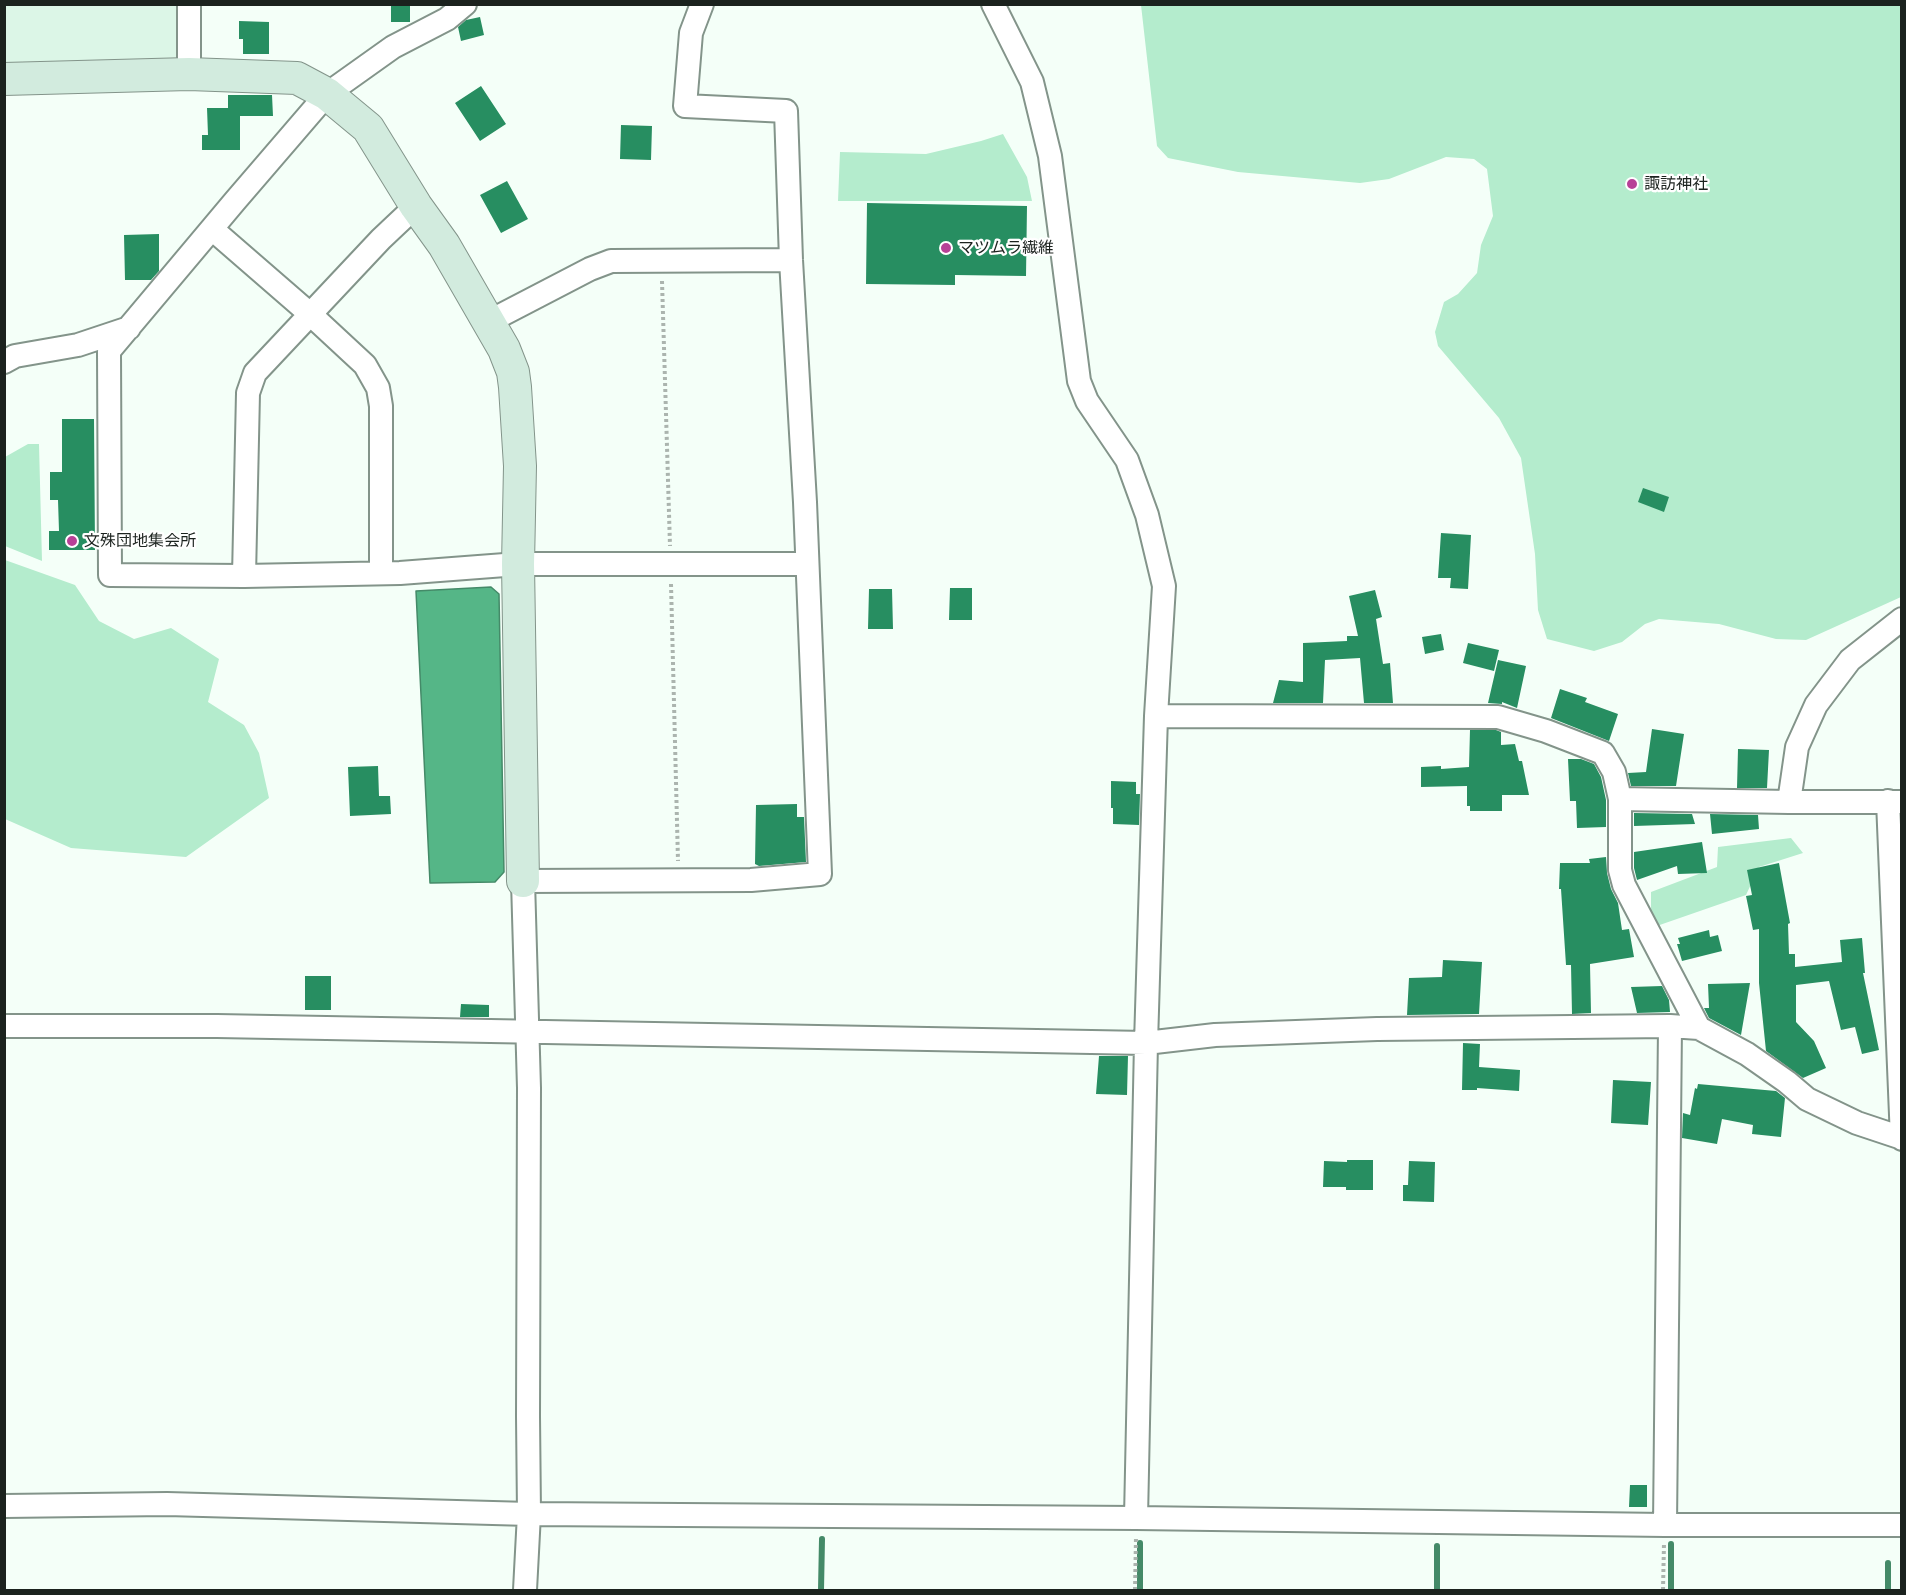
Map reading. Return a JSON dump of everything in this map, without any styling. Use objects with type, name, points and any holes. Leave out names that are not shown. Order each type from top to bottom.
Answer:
[{"type":"street","points":[[189,4],[189,74]]},
{"type":"street","points":[[465,4],[447,19],[393,47],[327,94],[109,351],[110,575],[244,576],[381,573],[518,564],[807,564]]},
{"type":"street","points":[[523,881],[751,880],[820,874],[786,111],[685,106],[692,33],[702,4]]},
{"type":"street","points":[[993,4],[1032,82],[1050,156],[1079,381],[1087,401],[1127,460],[1147,515],[1164,586],[1156,716],[1146,1043],[1136,1518]]},
{"type":"street","points":[[4,79],[189,74],[297,78],[327,94],[368,128],[416,206],[444,245],[504,349],[516,387],[520,466],[518,564],[528,1032],[529,1514],[525,1590]]},
{"type":"street","points":[[244,576],[248,393],[255,373],[381,238],[416,206]]},
{"type":"street","points":[[212,229],[365,365],[378,388],[381,406],[381,573]]},
{"type":"street","points":[[488,322],[590,269],[611,261],[791,260]]},
{"type":"street","points":[[4,362],[15,356],[78,345],[130,327]]},
{"type":"street","points":[[1789,802],[1797,747],[1816,705],[1850,660],[1902,619]]},
{"type":"street","points":[[1156,716],[1498,717],[1546,731],[1603,753],[1614,772],[1620,799],[1620,870],[1624,885],[1699,1028]]},
{"type":"street","points":[[4,1026],[217,1026],[1146,1043],[1215,1035],[1366,1029],[1670,1026],[1699,1028],[1747,1054],[1788,1082],[1807,1099],[1857,1123],[1902,1139],[1895,801],[1620,799]]},
{"type":"street","points":[[1665,1525],[1670,1026]]},
{"type":"street","points":[[4,1506],[167,1504],[529,1514],[1136,1518],[1665,1525],[1902,1525]]},
{"type":"path","points":[[1135,1590],[1136,1518]]},
{"type":"path","points":[[1664,1590],[1665,1525]]},
{"type":"shaded area","points":[[4,5],[182,5],[183,67],[5,68]]},
{"type":"shaded area","points":[[1141,5],[1901,5],[1901,597],[1806,640],[1776,639],[1719,624],[1659,619],[1645,624],[1622,642],[1594,651],[1547,639],[1538,610],[1535,554],[1521,458],[1499,418],[1438,346],[1435,332],[1444,302],[1458,294],[1477,273],[1481,245],[1493,216],[1487,169],[1474,159],[1446,157],[1389,179],[1360,183],[1238,172],[1168,158],[1157,146]]},
{"type":"shaded area","points":[[1003,134],[1027,177],[1032,201],[838,201],[840,152],[926,154]]},
{"type":"shaded area","points":[[28,444],[39,444],[42,561],[5,546],[5,457]]},
{"type":"shaded area","points":[[5,560],[75,585],[99,621],[134,639],[171,628],[219,659],[208,702],[244,725],[259,753],[269,798],[186,857],[71,848],[5,819]]},
{"type":"shaded area","points":[[491,587],[499,594],[504,872],[495,882],[430,883],[416,591]]},
{"type":"shaded area","points":[[1791,838],[1803,853],[1759,867],[1746,895],[1651,928],[1651,892],[1717,867],[1718,847]]},
{"type":"building","points":[[410,4],[410,22],[391,22],[391,5]]},
{"type":"building","points":[[480,17],[484,35],[461,41],[458,27],[466,20]]},
{"type":"building","points":[[239,21],[269,22],[269,54],[243,54],[243,39],[239,39]]},
{"type":"building","points":[[481,86],[506,124],[480,141],[455,103]]},
{"type":"building","points":[[228,95],[272,95],[273,116],[240,116],[240,150],[202,150],[202,135],[208,135],[207,108],[228,108]]},
{"type":"building","points":[[621,125],[652,126],[651,160],[620,159]]},
{"type":"building","points":[[507,181],[528,219],[501,233],[480,195]]},
{"type":"building","name":"マツムラ繊維","points":[[867,203],[1027,206],[1026,276],[955,275],[955,285],[866,284]]},
{"type":"building","points":[[159,234],[159,271],[151,280],[125,280],[124,235]]},
{"type":"building","points":[[62,419],[94,419],[95,550],[49,550],[49,531],[59,531],[58,500],[50,500],[50,472],[62,472]]},
{"type":"building","points":[[1643,488],[1669,497],[1664,512],[1638,502]]},
{"type":"building","points":[[1441,533],[1471,535],[1468,589],[1450,588],[1451,578],[1438,578]]},
{"type":"building","points":[[950,588],[972,588],[972,620],[949,620]]},
{"type":"building","points":[[869,589],[892,589],[893,629],[868,629]]},
{"type":"building","points":[[1375,590],[1382,617],[1376,619],[1383,664],[1390,663],[1393,703],[1364,703],[1360,658],[1325,660],[1323,703],[1273,703],[1279,680],[1303,682],[1303,643],[1347,641],[1347,636],[1358,636],[1349,596]]},
{"type":"building","points":[[1441,634],[1444,650],[1425,654],[1422,637]]},
{"type":"building","points":[[1468,643],[1499,650],[1494,671],[1463,663]]},
{"type":"building","points":[[1498,660],[1526,666],[1517,708],[1502,702],[1502,704],[1488,703]]},
{"type":"building","points":[[1560,689],[1587,698],[1585,702],[1618,714],[1609,741],[1551,718]]},
{"type":"building","points":[[1652,729],[1684,734],[1676,786],[1631,786],[1628,773],[1646,772]]},
{"type":"building","points":[[1470,730],[1496,730],[1501,732],[1501,745],[1515,744],[1519,761],[1522,761],[1529,795],[1502,795],[1502,811],[1470,811],[1470,806],[1467,806],[1467,786],[1421,787],[1421,767],[1441,766],[1441,769],[1469,767]]},
{"type":"building","points":[[1738,749],[1769,750],[1767,788],[1737,788]]},
{"type":"building","points":[[1568,759],[1581,759],[1594,764],[1601,777],[1606,800],[1606,827],[1577,828],[1576,801],[1570,801]]},
{"type":"building","points":[[378,766],[379,796],[390,796],[391,814],[350,816],[348,767]]},
{"type":"building","points":[[1111,781],[1136,782],[1136,794],[1140,794],[1139,825],[1113,824]]},
{"type":"building","points":[[797,804],[797,817],[804,817],[806,862],[759,866],[755,864],[756,805]]},
{"type":"building","points":[[1634,813],[1692,814],[1695,824],[1634,826]]},
{"type":"building","points":[[1710,814],[1758,815],[1759,829],[1712,834]]},
{"type":"building","points":[[1702,842],[1707,873],[1678,874],[1677,866],[1637,880],[1634,852]]},
{"type":"building","points":[[1606,857],[1607,873],[1618,903],[1622,930],[1629,929],[1634,957],[1590,964],[1591,1013],[1572,1014],[1571,965],[1566,965],[1561,889],[1559,889],[1560,863],[1590,863],[1589,859]]},
{"type":"building","points":[[1779,863],[1790,923],[1788,924],[1789,954],[1795,954],[1795,967],[1842,962],[1840,940],[1862,938],[1865,973],[1863,973],[1879,1050],[1862,1054],[1855,1027],[1841,1030],[1829,981],[1796,985],[1796,1022],[1814,1041],[1826,1068],[1803,1078],[1766,1051],[1759,983],[1759,929],[1753,930],[1746,896],[1752,895],[1747,870]]},
{"type":"building","points":[[1709,930],[1710,937],[1718,935],[1722,951],[1682,961],[1677,944],[1680,944],[1678,938]]},
{"type":"building","points":[[1443,960],[1482,962],[1479,1014],[1407,1015],[1409,978],[1442,977]]},
{"type":"building","points":[[305,976],[331,976],[331,1010],[305,1010]]},
{"type":"building","points":[[1750,983],[1741,1035],[1709,1018],[1704,1008],[1709,1008],[1708,984]]},
{"type":"building","points":[[1662,986],[1669,1000],[1670,1012],[1637,1013],[1631,987]]},
{"type":"building","points":[[461,1004],[489,1005],[489,1017],[460,1017]]},
{"type":"building","points":[[1463,1043],[1480,1044],[1479,1067],[1520,1070],[1519,1091],[1477,1088],[1477,1090],[1462,1090]]},
{"type":"building","points":[[1099,1056],[1128,1056],[1127,1095],[1096,1094]]},
{"type":"building","points":[[1613,1080],[1651,1082],[1648,1125],[1611,1123]]},
{"type":"building","points":[[1698,1084],[1776,1091],[1785,1098],[1781,1137],[1752,1134],[1753,1125],[1722,1119],[1717,1144],[1682,1138],[1683,1113],[1690,1115],[1695,1088],[1697,1089]]},
{"type":"building","points":[[1347,1160],[1373,1160],[1373,1190],[1323,1187],[1324,1161],[1347,1162]]},
{"type":"building","points":[[1409,1161],[1435,1162],[1434,1202],[1403,1201],[1403,1185],[1408,1185]]},
{"type":"building","points":[[1630,1485],[1647,1485],[1647,1507],[1629,1507]]},
{"type":"waterway","points":[[821,1590],[822,1539]]},
{"type":"waterway","points":[[1140,1543],[1140,1590]]},
{"type":"waterway","points":[[1671,1544],[1671,1590]]},
{"type":"waterway","points":[[1437,1546],[1437,1590]]},
{"type":"waterway","points":[[1888,1563],[1888,1590]]},
{"type":"place","name":"諏訪神社","points":[[1632,184]]},
{"type":"place","name":"マツムラ繊維","points":[[946,248]]},
{"type":"place","name":"文殊団地集会所","points":[[72,541]]}]
